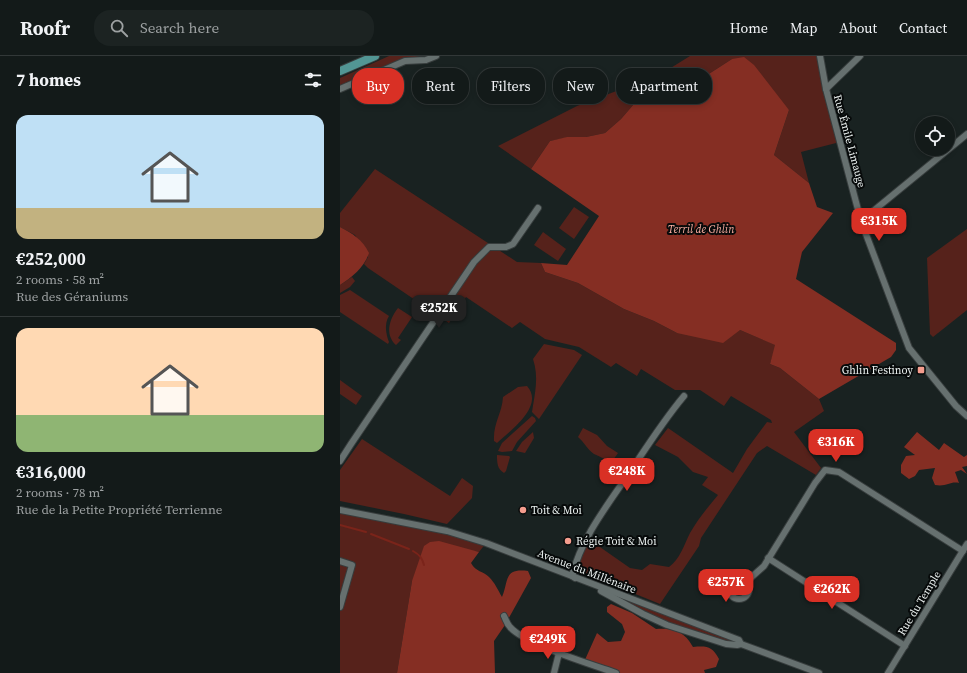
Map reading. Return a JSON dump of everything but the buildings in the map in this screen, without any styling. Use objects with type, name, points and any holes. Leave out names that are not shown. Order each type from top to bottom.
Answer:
[{"type":"main road","points":[[340,71],[375,56]]},
{"type":"street","points":[[340,90],[405,61],[426,60],[436,56]]},
{"type":"street","name":"Rue Émile Limauge","points":[[820,56],[826,89],[861,221],[909,348],[956,406],[967,416]]},
{"type":"street","points":[[826,89],[860,56]]},
{"type":"street","points":[[861,221],[967,134]]},
{"type":"street","points":[[340,461],[350,444],[474,262],[489,247],[506,247],[513,244],[538,208]]},
{"type":"street","points":[[684,396],[657,432],[587,538],[572,576],[643,614],[667,625],[726,644],[741,644]]},
{"type":"street","points":[[746,582],[757,572],[768,558],[815,483],[825,470],[839,472],[963,551]]},
{"type":"street","name":"Avenue du Millénaire","points":[[340,510],[404,522],[465,537],[739,640],[741,644],[819,673]]},
{"type":"street","name":"Rue du Temple","points":[[888,673],[967,544]]},
{"type":"street","points":[[768,558],[905,646]]},
{"type":"street","points":[[340,561],[352,565],[340,607]]},
{"type":"street","points":[[504,616],[510,627],[518,634],[559,653],[616,673]]},
{"type":"street","points":[[554,673],[559,653]]},
{"type":"shaded area","points":[[389,56],[420,56],[396,61],[380,68],[362,68]]},
{"type":"shaded area","points":[[690,56],[820,56],[840,142],[801,152],[809,183],[774,155],[789,110],[732,59],[712,72],[712,68],[671,68]]},
{"type":"shaded area","points":[[352,73],[352,81],[340,86],[340,78]]},
{"type":"shaded area","points":[[616,91],[616,104],[634,104],[621,119],[605,133],[586,137],[570,137],[550,141],[531,169],[498,146],[577,106],[582,104],[608,104],[608,94]]},
{"type":"shaded area","points":[[375,169],[517,262],[541,263],[545,272],[578,283],[624,309],[654,321],[677,333],[740,330],[776,345],[770,364],[780,368],[819,399],[824,411],[794,432],[821,468],[816,475],[767,446],[757,453],[701,538],[699,546],[660,604],[574,569],[587,538],[630,568],[642,570],[650,564],[669,567],[679,556],[693,528],[718,495],[702,485],[708,477],[693,472],[678,457],[655,445],[668,428],[733,473],[747,449],[767,422],[772,423],[771,420],[731,396],[724,406],[700,390],[675,390],[641,369],[637,376],[616,363],[611,367],[579,347],[545,339],[520,322],[512,328],[466,297],[449,323],[368,268],[364,264],[368,257],[355,235],[340,227],[340,213]]},
{"type":"shaded area","points":[[574,207],[589,217],[574,239],[559,228]]},
{"type":"shaded area","points":[[967,229],[967,310],[933,337],[930,334],[927,258]]},
{"type":"shaded area","points":[[543,232],[566,249],[558,261],[534,245]]},
{"type":"shaded area","points":[[352,277],[355,281],[350,287],[340,293],[340,285]]},
{"type":"shaded area","points":[[350,290],[389,316],[386,326],[389,342],[388,344],[340,312],[340,295]]},
{"type":"shaded area","points":[[398,308],[412,317],[398,338],[401,340],[396,345],[392,341],[389,331],[391,321]]},
{"type":"shaded area","points":[[544,344],[574,350],[582,355],[539,419],[532,412],[536,379],[533,359]]},
{"type":"shaded area","points":[[340,380],[362,396],[356,405],[340,394]]},
{"type":"shaded area","points":[[527,386],[531,394],[532,402],[529,410],[524,418],[497,443],[494,441],[494,435],[503,397],[518,387]]},
{"type":"shaded area","points":[[532,416],[536,421],[517,442],[512,451],[498,451],[502,443]]},
{"type":"shaded area","points":[[583,428],[597,435],[607,446],[618,453],[611,463],[594,454],[578,437]]},
{"type":"shaded area","points":[[533,432],[534,438],[525,453],[516,451],[522,442]]},
{"type":"shaded area","points":[[362,439],[450,496],[462,478],[473,486],[472,498],[447,524],[340,501],[340,470]]},
{"type":"shaded area","points":[[497,455],[510,457],[504,473],[497,463]]},
{"type":"shaded area","points":[[340,510],[390,519],[486,543],[479,552],[474,551],[412,581],[397,673],[340,673]]},
{"type":"shaded area","points":[[572,576],[741,644],[696,636],[612,597]]},
{"type":"green space","name":"Terril de Ghlin","points":[[744,57],[754,65],[789,110],[774,155],[809,183],[817,207],[833,213],[802,252],[796,279],[896,343],[896,350],[891,357],[819,399],[780,368],[770,364],[775,345],[740,330],[723,343],[677,333],[654,321],[624,309],[578,283],[545,272],[541,263],[567,265],[599,216],[531,169],[550,141],[567,137],[586,137],[605,133],[621,119],[634,104],[712,104],[712,72],[732,59]]},
{"type":"green space","points":[[340,227],[357,237],[369,253],[361,268],[340,285]]},
{"type":"green space","points":[[917,432],[939,450],[944,443],[964,457],[967,455],[967,466],[962,467],[967,474],[961,470],[955,472],[959,483],[935,485],[932,478],[935,468],[919,470],[915,476],[909,479],[901,473],[901,465],[906,456],[915,455],[904,447]]},
{"type":"green space","points":[[439,541],[479,552],[471,563],[475,568],[491,579],[502,597],[508,577],[514,572],[528,571],[531,578],[505,625],[494,641],[495,673],[397,673],[412,581],[424,546],[430,542]]},
{"type":"green space","points":[[611,604],[632,613],[656,629],[668,629],[682,634],[693,647],[706,647],[711,649],[719,659],[716,667],[704,670],[705,673],[616,673],[584,662],[597,633],[608,642],[621,641],[625,632],[622,624],[607,612],[607,607]]},
{"type":"waterway","points":[[340,525],[366,532]]},
{"type":"waterway","points":[[371,534],[409,549]]},
{"type":"waterway","points":[[413,551],[420,557],[424,565]]},
{"type":"place","name":"Ghlin Festinoy","points":[[921,370]]},
{"type":"place","name":"Toit & Moi","points":[[523,510]]},
{"type":"place","name":"Régie Toit & Moi","points":[[568,541]]}]
